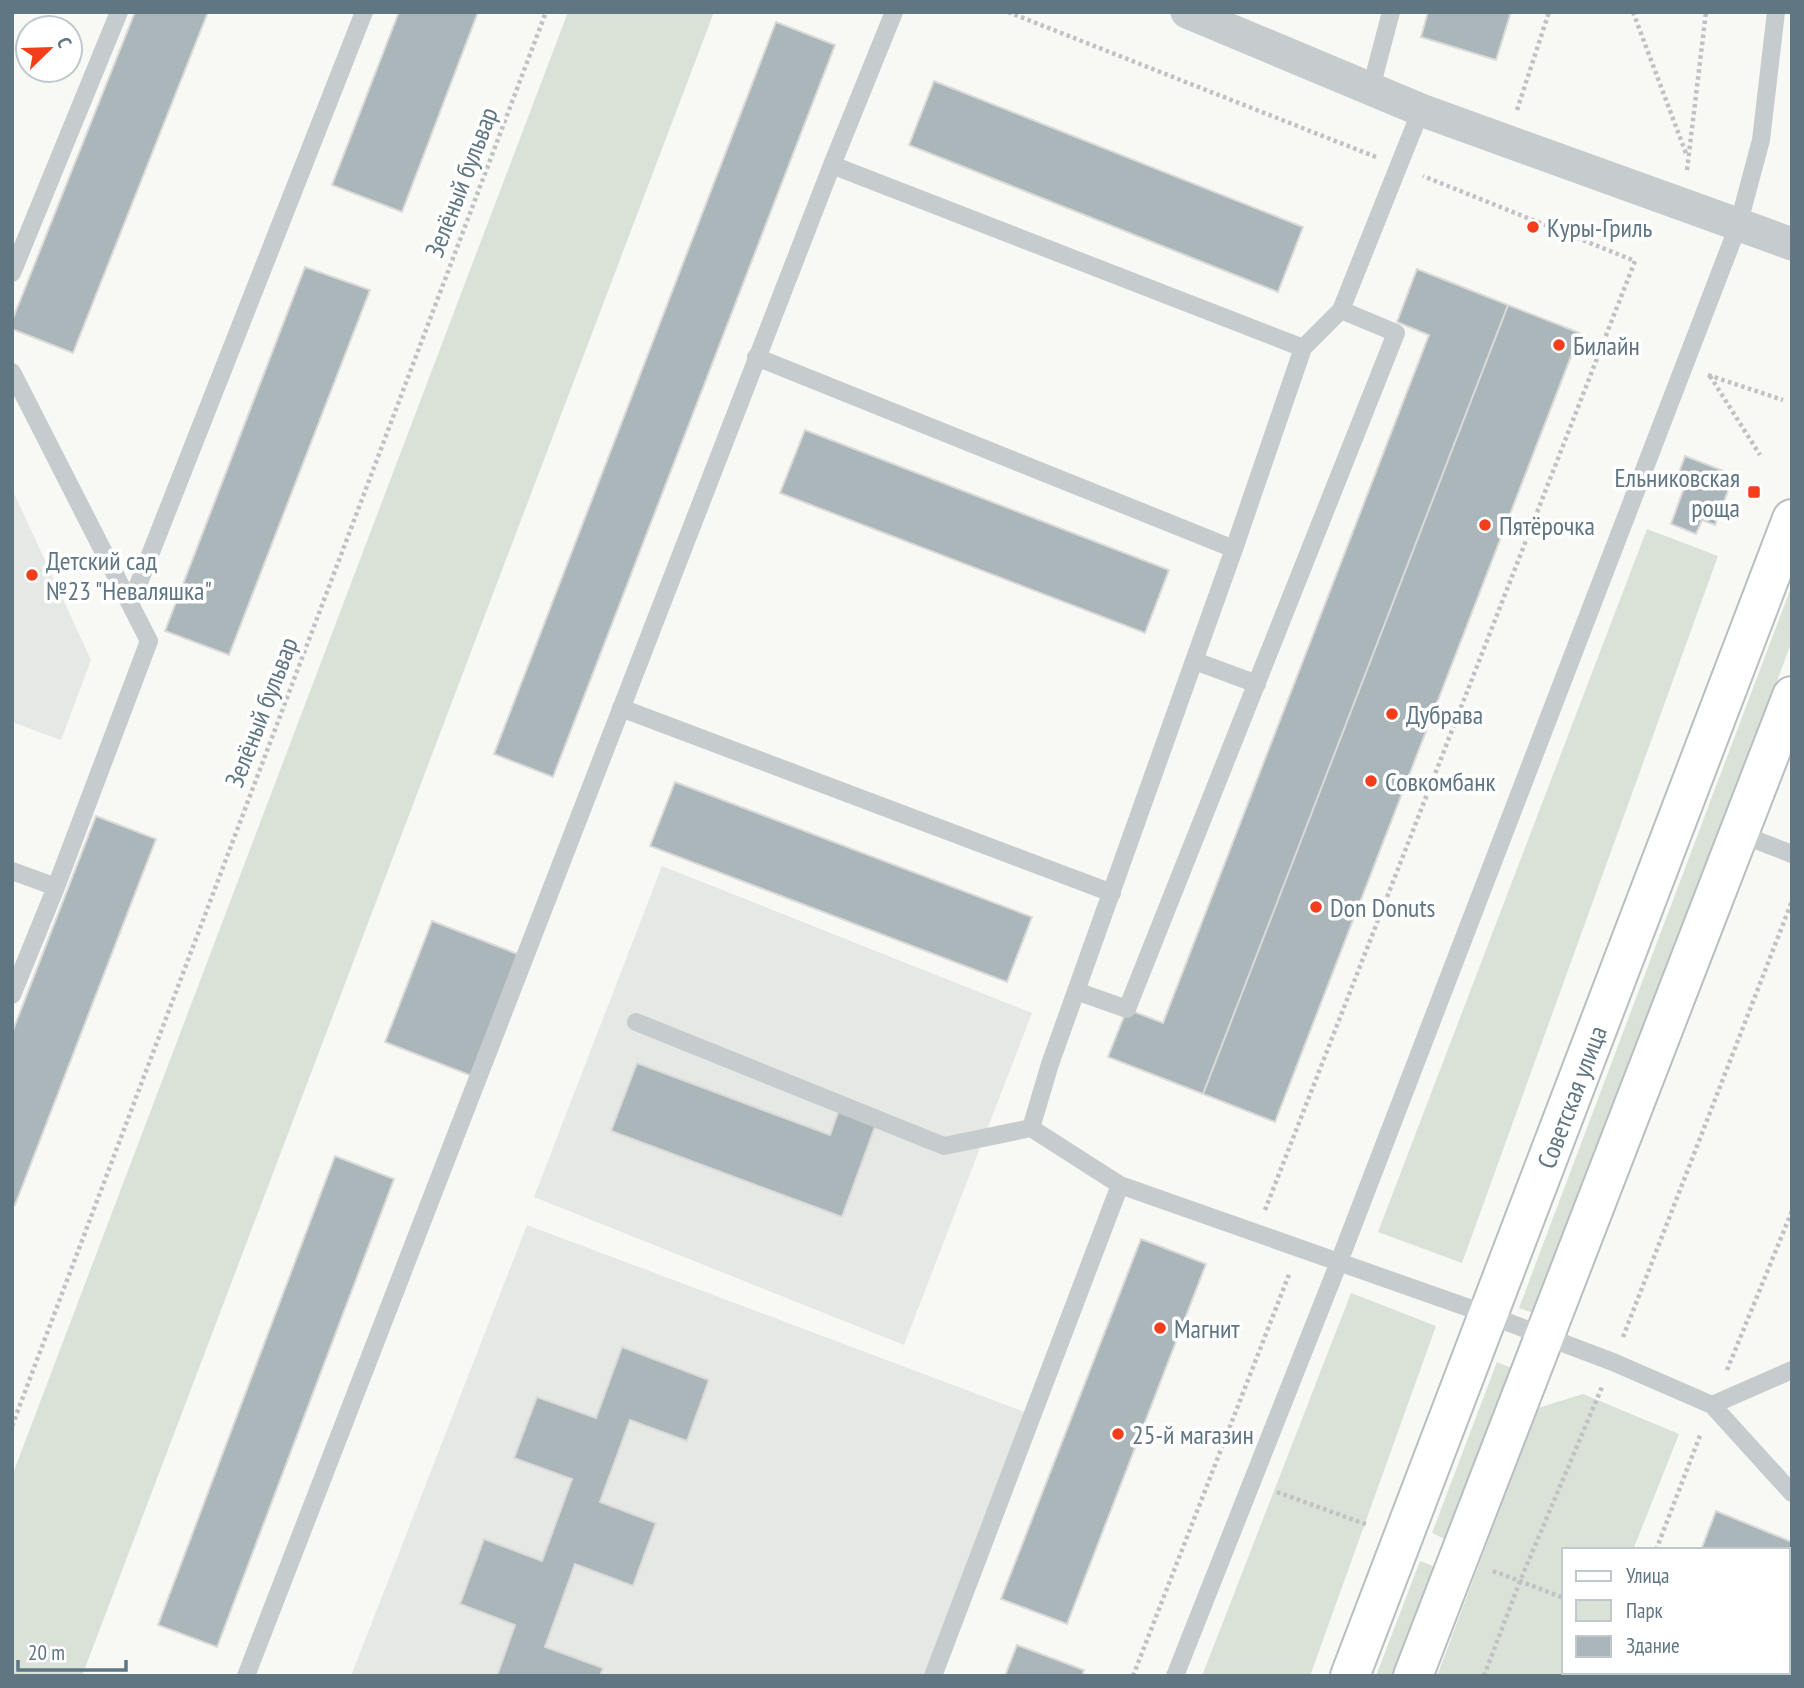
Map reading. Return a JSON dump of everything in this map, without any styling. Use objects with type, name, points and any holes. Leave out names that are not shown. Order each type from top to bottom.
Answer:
[{"type":"main road","name":"Советская улица","points":[[1350,1676],[1792,519]]},
{"type":"main road","points":[[1413,1676],[1792,696]]},
{"type":"street","points":[[1187,12],[1421,110],[1792,244]]},
{"type":"lane","points":[[12,274],[119,12]]},
{"type":"lane","points":[[131,603],[364,12]]},
{"type":"lane","points":[[246,1676],[756,357],[894,12]]},
{"type":"lane","points":[[1371,88],[1391,12]]},
{"type":"lane","points":[[1175,1676],[1339,1262],[1738,226],[1761,140],[1776,12]]},
{"type":"lane","points":[[1031,1128],[1050,1064],[1195,661],[1303,348],[1341,310],[1421,110]]},
{"type":"lane","points":[[832,165],[1303,348]]},
{"type":"lane","points":[[1076,991],[1127,1009],[1396,333],[1341,310]]},
{"type":"lane","points":[[756,357],[1234,549]]},
{"type":"lane","points":[[12,372],[149,641],[12,995]]},
{"type":"lane","points":[[1195,661],[1257,684]]},
{"type":"lane","points":[[621,708],[1112,893]]},
{"type":"lane","points":[[1738,833],[1792,854]]},
{"type":"lane","points":[[12,871],[55,887]]},
{"type":"lane","points":[[636,1022],[944,1146],[1031,1128],[1120,1185],[1489,1315],[1613,1362],[1712,1405],[1792,1493]]},
{"type":"lane","points":[[933,1676],[1120,1185]]},
{"type":"lane","points":[[1712,1405],[1792,1370]]},
{"type":"path","name":"Зелёный бульвар","points":[[12,1426],[546,12]]},
{"type":"path","points":[[1008,12],[1636,261],[1256,1234]]},
{"type":"path","points":[[1506,141],[1549,12]]},
{"type":"path","points":[[1633,12],[1688,159]]},
{"type":"path","points":[[1685,206],[1706,12]]},
{"type":"path","points":[[1684,367],[1783,400]]},
{"type":"path","points":[[1710,376],[1760,455]]},
{"type":"path","points":[[1484,1676],[1520,1581],[1613,1362],[1792,901]]},
{"type":"path","points":[[1657,1548],[1792,1211]]},
{"type":"path","points":[[1133,1676],[1300,1249]]},
{"type":"path","points":[[1214,1469],[1373,1527]]},
{"type":"path","points":[[1487,1569],[1562,1597]]},
{"type":"shaded area","name":"Детский сад №23 \"Неваляшка\"","points":[[12,489],[91,660],[61,740],[12,722]]},
{"type":"shaded area","points":[[662,866],[1032,1013],[904,1345],[534,1197]]},
{"type":"shaded area","points":[[527,1225],[1027,1413],[924,1676],[351,1676]]},
{"type":"green space","points":[[568,12],[714,12],[82,1676],[12,1676],[12,1476]]},
{"type":"green space","points":[[1647,529],[1718,556],[1462,1263],[1378,1232]]},
{"type":"green space","points":[[1792,585],[1792,641],[1537,1314],[1519,1308]]},
{"type":"green space","points":[[1351,1293],[1436,1326],[1310,1676],[1202,1676]]},
{"type":"green space","points":[[1497,1362],[1514,1369],[1449,1541],[1432,1533]]},
{"type":"green space","points":[[1583,1394],[1679,1434],[1634,1548],[1562,1548],[1562,1674],[1584,1674],[1583,1676],[1437,1676],[1538,1408]]},
{"type":"green space","points":[[1420,1561],[1438,1568],[1396,1676],[1376,1676]]},
{"type":"building","points":[[135,12],[208,12],[73,353],[12,329],[12,321]]},
{"type":"building","points":[[399,12],[478,12],[402,212],[332,185]]},
{"type":"building","points":[[1428,12],[1511,12],[1496,60],[1421,37]]},
{"type":"building","points":[[776,22],[835,45],[553,777],[494,754]]},
{"type":"building","points":[[934,81],[1303,227],[1278,292],[909,145]]},
{"type":"building","points":[[305,267],[370,290],[229,655],[165,631]]},
{"type":"building","points":[[1417,269],[1508,305],[1203,1094],[1108,1057],[1127,1009],[1163,1023],[1429,335],[1397,322]]},
{"type":"building","name":"Дубрава","points":[[1508,305],[1580,333],[1275,1122],[1203,1094]]},
{"type":"building","points":[[805,430],[1169,570],[1145,633],[780,493]]},
{"type":"building","points":[[1685,456],[1734,475],[1715,525],[1702,520],[1696,534],[1671,524],[1685,485],[1676,481]]},
{"type":"building","points":[[675,782],[1032,917],[1007,982],[650,846]]},
{"type":"building","points":[[96,816],[156,839],[15,1205],[12,1204],[12,1033]]},
{"type":"building","points":[[432,921],[525,957],[477,1078],[385,1042]]},
{"type":"building","points":[[637,1063],[830,1135],[840,1107],[877,1121],[842,1217],[611,1131]]},
{"type":"building","points":[[335,1156],[394,1179],[217,1647],[158,1625]]},
{"type":"building","points":[[1141,1239],[1206,1264],[1067,1624],[1001,1599]]},
{"type":"building","points":[[622,1347],[709,1380],[687,1441],[630,1420],[600,1502],[656,1523],[633,1586],[575,1564],[545,1647],[603,1668],[600,1676],[497,1676],[515,1625],[460,1604],[484,1539],[542,1561],[572,1479],[514,1458],[537,1397],[596,1418]]},
{"type":"building","points":[[1716,1511],[1792,1542],[1792,1579],[1790,1583],[1790,1548],[1702,1548]]},
{"type":"building","points":[[1017,1645],[1084,1670],[1082,1676],[1005,1676]]},
{"type":"building","points":[[1701,1674],[1705,1676],[1671,1676]]},
{"type":"building","points":[[1701,1674],[1751,1674],[1750,1676]]},
{"type":"place","name":"Куры-Гриль","points":[[1533,227]]},
{"type":"place","name":"Билайн","points":[[1559,345]]},
{"type":"place","name":"Ельниковская роща","points":[[1754,492]]},
{"type":"place","name":"Пятёрочка","points":[[1485,525]]},
{"type":"place","name":"Детский сад №23 \"Неваляшка\"","points":[[32,575]]},
{"type":"place","name":"Дубрава","points":[[1392,714]]},
{"type":"place","name":"Совкомбанк","points":[[1371,781]]},
{"type":"place","name":"Don Donuts","points":[[1316,907]]},
{"type":"place","name":"Магнит","points":[[1160,1328]]},
{"type":"place","name":"25-й магазин","points":[[1118,1434]]}]
